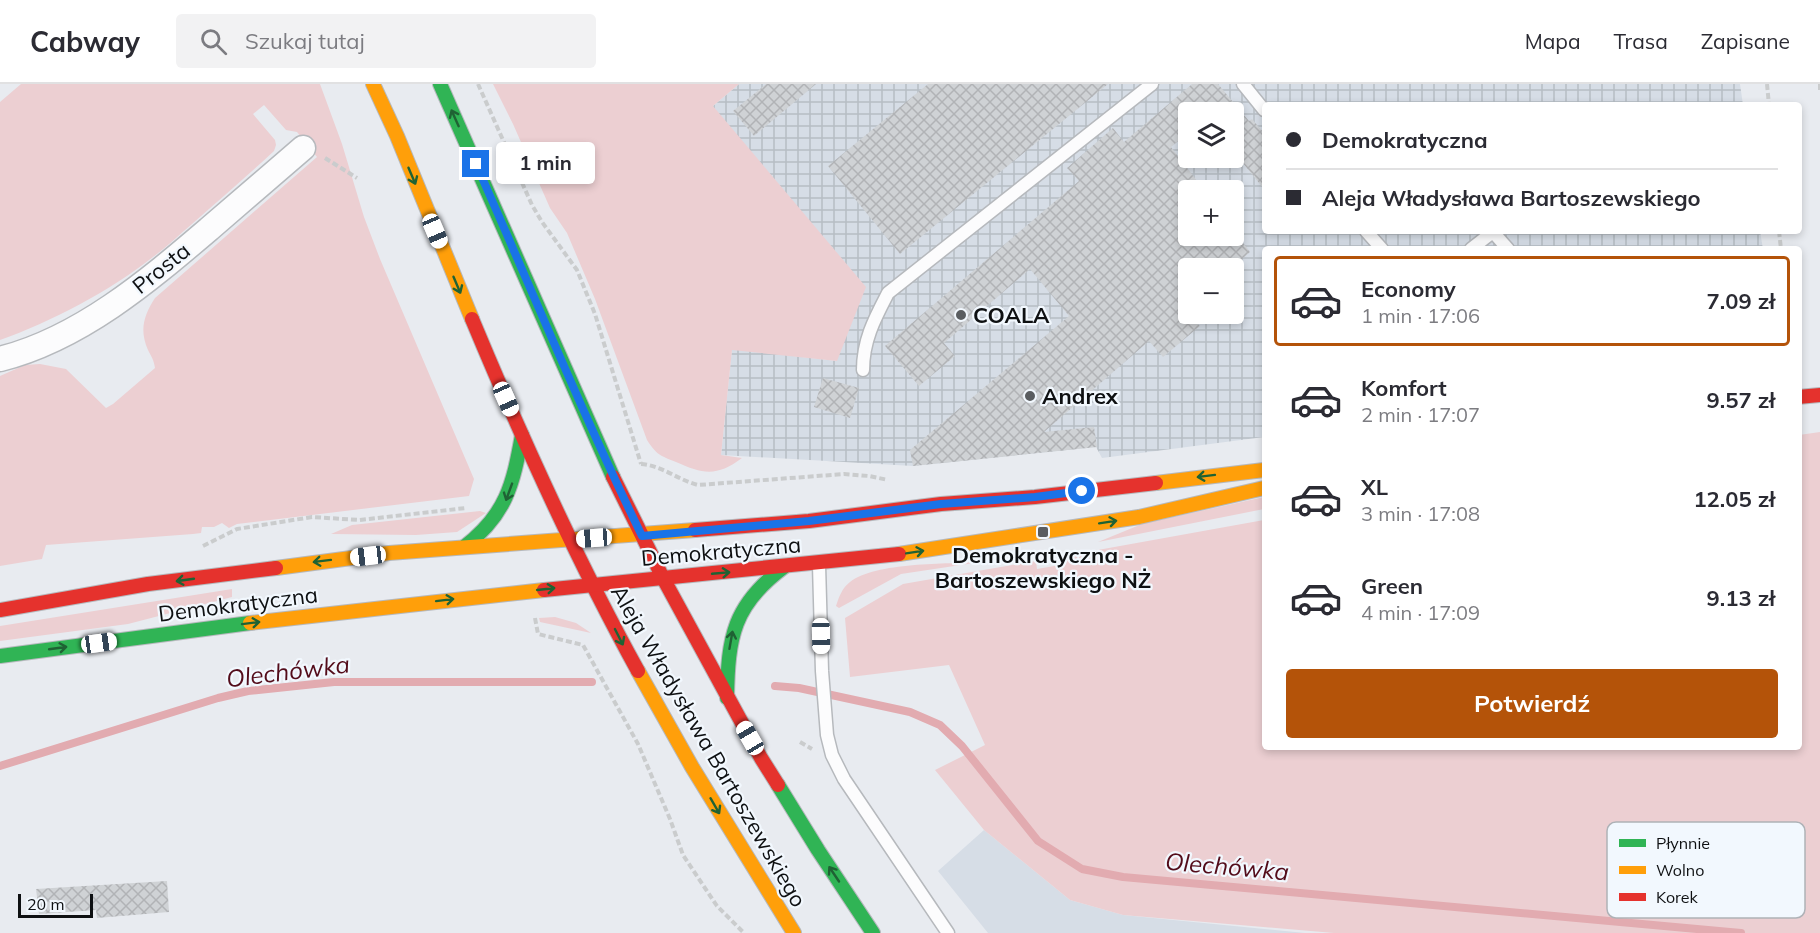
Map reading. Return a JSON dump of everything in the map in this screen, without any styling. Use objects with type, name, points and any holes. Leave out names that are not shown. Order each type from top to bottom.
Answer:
[{"type":"street","name":"Aleja Władysława Bartoszewskiego","points":[[373,84],[522,435],[592,585],[670,730],[739,847],[794,933]]},
{"type":"street","name":"Aleja Władysława Bartoszewskiego","points":[[440,84],[581,405],[663,578],[727,698],[789,805],[873,933]]},
{"type":"street","name":"Prosta","points":[[0,359],[47,341],[88,321],[126,297],[299,152]]},
{"type":"street","points":[[1802,397],[1820,395]]},
{"type":"street","points":[[464,547],[487,529],[506,501],[522,435]]},
{"type":"street","name":"Demokratyczna","points":[[0,610],[160,583],[377,555],[642,536],[809,521],[941,504],[1035,497],[1262,470]]},
{"type":"street","name":"Demokratyczna","points":[[0,656],[209,628],[532,590],[902,554],[1139,517],[1262,488]]},
{"type":"street","points":[[727,698],[729,652],[740,611],[759,586],[784,567]]},
{"type":"lane","points":[[863,370],[863,353],[871,325],[888,292],[1152,84]]},
{"type":"lane","points":[[1243,84],[1262,108]]},
{"type":"lane","points":[[1369,234],[1379,246]]},
{"type":"lane","points":[[1475,246],[1490,234]]},
{"type":"lane","points":[[1496,234],[1506,246]]},
{"type":"lane","points":[[819,563],[826,735],[837,768],[948,933]]},
{"type":"path","points":[[1767,84],[1769,102]]},
{"type":"path","points":[[1820,84],[1820,90]]},
{"type":"path","points":[[299,152],[325,158],[357,178]]},
{"type":"path","points":[[200,546],[237,529],[312,517],[359,520],[481,507],[498,514]]},
{"type":"path","points":[[532,590],[538,634],[583,645],[638,744],[670,819],[682,855],[717,906],[744,933]]},
{"type":"path","points":[[800,742],[813,749]]},
{"type":"shaded area","points":[[21,84],[320,84],[380,259],[474,479],[469,496],[237,524],[229,528],[222,523],[214,527],[202,527],[201,533],[193,534],[46,545],[42,559],[0,566],[0,376],[25,365],[40,364],[66,369],[106,408],[113,404],[155,368],[145,343],[143,329],[148,310],[155,298],[317,157],[297,132],[286,130],[264,105],[253,114],[275,140],[276,145],[274,151],[243,179],[163,249],[118,282],[59,315],[0,340],[0,102]]},
{"type":"shaded area","points":[[493,84],[739,84],[713,106],[866,287],[837,361],[732,350],[721,455],[742,458],[733,464],[710,472],[694,469],[659,454],[647,440],[595,299],[567,233],[550,208]]},
{"type":"shaded area","points":[[739,84],[1740,84],[1743,102],[1262,102],[1262,234],[1760,234],[1762,246],[1262,246],[1262,437],[1102,458],[1096,447],[913,466],[721,455],[732,349],[837,361],[713,106]]},
{"type":"shaded area","points":[[1820,432],[1820,933],[1334,933],[1123,915],[1070,900],[984,830],[935,770],[985,745],[949,665],[850,677],[845,618],[903,584],[1036,561],[1037,569],[1060,565],[1059,557],[1262,520],[1262,750],[1802,750],[1802,435]]},
{"type":"shaded area","points":[[1262,497],[1262,509],[1098,542],[1142,524]]},
{"type":"shaded area","points":[[480,511],[486,513],[457,532],[416,535],[331,534],[352,525]]},
{"type":"shaded area","points":[[981,562],[901,574],[839,608],[836,606],[847,584],[861,575],[912,565]]},
{"type":"shaded area","points":[[232,589],[232,597],[128,624],[0,641],[0,626]]},
{"type":"shaded area","points":[[555,617],[576,623],[591,633],[540,622],[539,618]]},
{"type":"shaded area","points":[[984,830],[1070,900],[1123,915],[1305,933],[988,933],[938,871]]},
{"type":"building","points":[[766,84],[816,84],[754,136],[733,111]]},
{"type":"building","points":[[928,84],[1108,84],[900,254],[828,166]]},
{"type":"building","points":[[1192,84],[1218,84],[1233,102],[1178,102],[1178,141],[1171,147],[1178,156],[1178,168],[1187,168],[1196,180],[1178,180],[1178,246],[1244,246],[1244,244],[1250,252],[1243,258],[1178,258],[1178,324],[1198,324],[1200,326],[1163,357],[1149,341],[1044,432],[1094,427],[1097,447],[913,466],[910,450],[1069,316],[1030,269],[944,343],[955,356],[919,386],[885,346],[1079,181],[1067,168],[1113,128],[1124,142]]},
{"type":"building","points":[[1244,115],[1249,121],[1252,119],[1262,131],[1262,187],[1244,164]]},
{"type":"building","points":[[823,378],[859,388],[850,418],[814,407]]},
{"type":"building","points":[[167,881],[169,912],[97,918],[96,910],[39,914],[36,889]]},
{"type":"waterway","name":"Olechówka","points":[[0,766],[218,698],[248,691],[334,682],[592,682]]},
{"type":"waterway","name":"Olechówka","points":[[775,686],[799,688],[910,712],[940,725],[962,746],[1038,841],[1082,869],[1123,877],[1741,933]]},
{"type":"traffic: fast","points":[[440,84],[613,477]]},
{"type":"traffic: fast","points":[[464,547],[490,523],[505,498],[511,484],[522,435]]},
{"type":"traffic: fast","points":[[727,698],[729,657],[737,624],[754,595],[784,567]]},
{"type":"traffic: fast","points":[[0,656],[250,623]]},
{"type":"traffic: fast","points":[[778,785],[873,933]]},
{"type":"traffic: slow","points":[[373,84],[397,136],[472,319]]},
{"type":"traffic: slow","points":[[1156,483],[1262,470]]},
{"type":"traffic: slow","points":[[899,554],[1139,517],[1262,488]]},
{"type":"traffic: slow","points":[[276,568],[389,553],[695,530]]},
{"type":"traffic: slow","points":[[250,623],[544,590]]},
{"type":"traffic: slow","points":[[638,671],[692,767],[794,933]]},
{"type":"traffic: jam","points":[[472,319],[550,497],[638,671]]},
{"type":"traffic: jam","points":[[1802,397],[1820,395]]},
{"type":"traffic: jam","points":[[613,477],[663,578],[778,785]]},
{"type":"traffic: jam","points":[[695,530],[809,521],[941,504],[1035,497],[1156,483]]},
{"type":"traffic: jam","points":[[544,590],[899,554]]},
{"type":"traffic: jam","points":[[0,610],[148,584],[276,568]]},
{"type":"place","name":"COALA","points":[[961,315]]},
{"type":"place","name":"Andrex","points":[[1030,396]]},
{"type":"place","name":"Demokratyczna - Bartoszewskiego NŻ","points":[[1043,532]]},
{"type":"route","points":[[476,164],[576,395],[642,536],[809,521],[941,504],[1082,491]]}]
